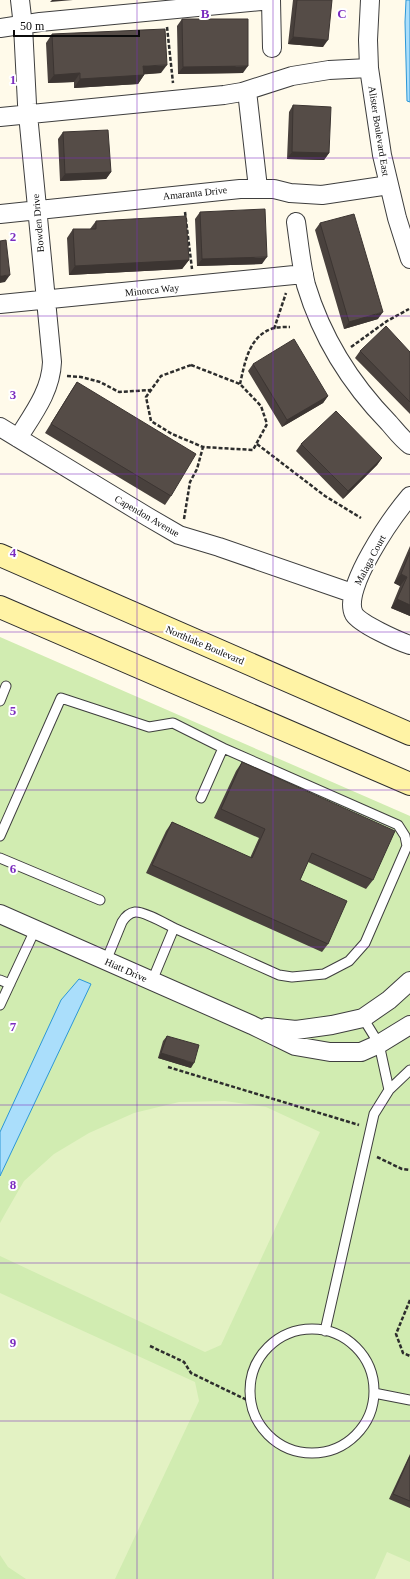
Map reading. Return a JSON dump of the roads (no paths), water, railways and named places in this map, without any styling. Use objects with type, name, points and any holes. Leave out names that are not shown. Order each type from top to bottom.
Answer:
[{"type":"main road","name":"Northlake Boulevard","points":[[0,555],[410,734]]},
{"type":"main road","points":[[0,608],[410,784]]},
{"type":"street","name":"Bowden Drive","points":[[18,438],[44,396],[52,374],[28,114],[20,0]]},
{"type":"street","points":[[0,28],[23,26],[40,22],[271,0],[272,48]]},
{"type":"street","name":"Alister Boulevard East","points":[[370,0],[368,40],[369,68],[382,155],[397,218],[410,259]]},
{"type":"street","points":[[0,117],[224,95],[247,91],[263,84],[292,76],[329,70],[369,68]]},
{"type":"street","points":[[247,91],[258,188]]},
{"type":"street","name":"Amaranta Drive","points":[[0,214],[240,189],[258,188],[322,195],[389,185]]},
{"type":"street","points":[[296,222],[300,261],[298,275],[343,367],[364,397],[410,445]]},
{"type":"street","name":"Minorca Way","points":[[0,304],[45,301],[298,275]]},
{"type":"street","name":"Capendon Avenue","points":[[0,427],[179,535],[219,547],[352,593]]},
{"type":"street","name":"Malaga Court","points":[[410,496],[394,516],[370,555],[352,593],[351,606],[358,620],[410,645]]},
{"type":"street","name":"Hiatt Drive","points":[[0,914],[252,1025],[296,1046],[330,1052],[361,1052],[379,1044],[410,1025]]},
{"type":"street","name":"Hiatt Drive","points":[[252,1025],[296,1030],[332,1025],[363,1018],[388,1000],[410,981]]},
{"type":"lane","points":[[0,702],[6,686]]},
{"type":"lane","points":[[0,836],[61,698],[149,727],[173,723],[223,748],[398,825],[405,836],[407,846],[365,943],[349,960],[324,974],[292,977],[279,975],[140,912],[133,912],[122,922],[106,961]]},
{"type":"lane","points":[[201,798],[223,748]]},
{"type":"lane","points":[[0,858],[100,900]]},
{"type":"lane","points":[[152,981],[174,928]]},
{"type":"lane","points":[[0,1005],[35,930]]},
{"type":"lane","points":[[0,980],[10,984]]},
{"type":"lane","points":[[363,1018],[379,1044],[389,1090]]},
{"type":"lane","points":[[325,1331],[374,1114],[389,1090],[410,1070]]},
{"type":"lane","points":[[311,1329],[339,1335],[355,1347],[368,1365],[374,1383],[374,1393],[372,1409],[364,1425],[351,1440],[343,1446],[329,1451],[301,1453],[274,1441],[259,1424],[251,1402],[250,1390],[252,1374],[261,1355],[277,1340],[296,1331],[311,1329]]},
{"type":"lane","points":[[374,1393],[410,1400]]},
{"type":"water","points":[[406,0],[410,0],[410,102],[407,101],[405,22]]},
{"type":"water","points":[[79,979],[91,984],[0,1176],[0,1132],[61,1000]]}]
